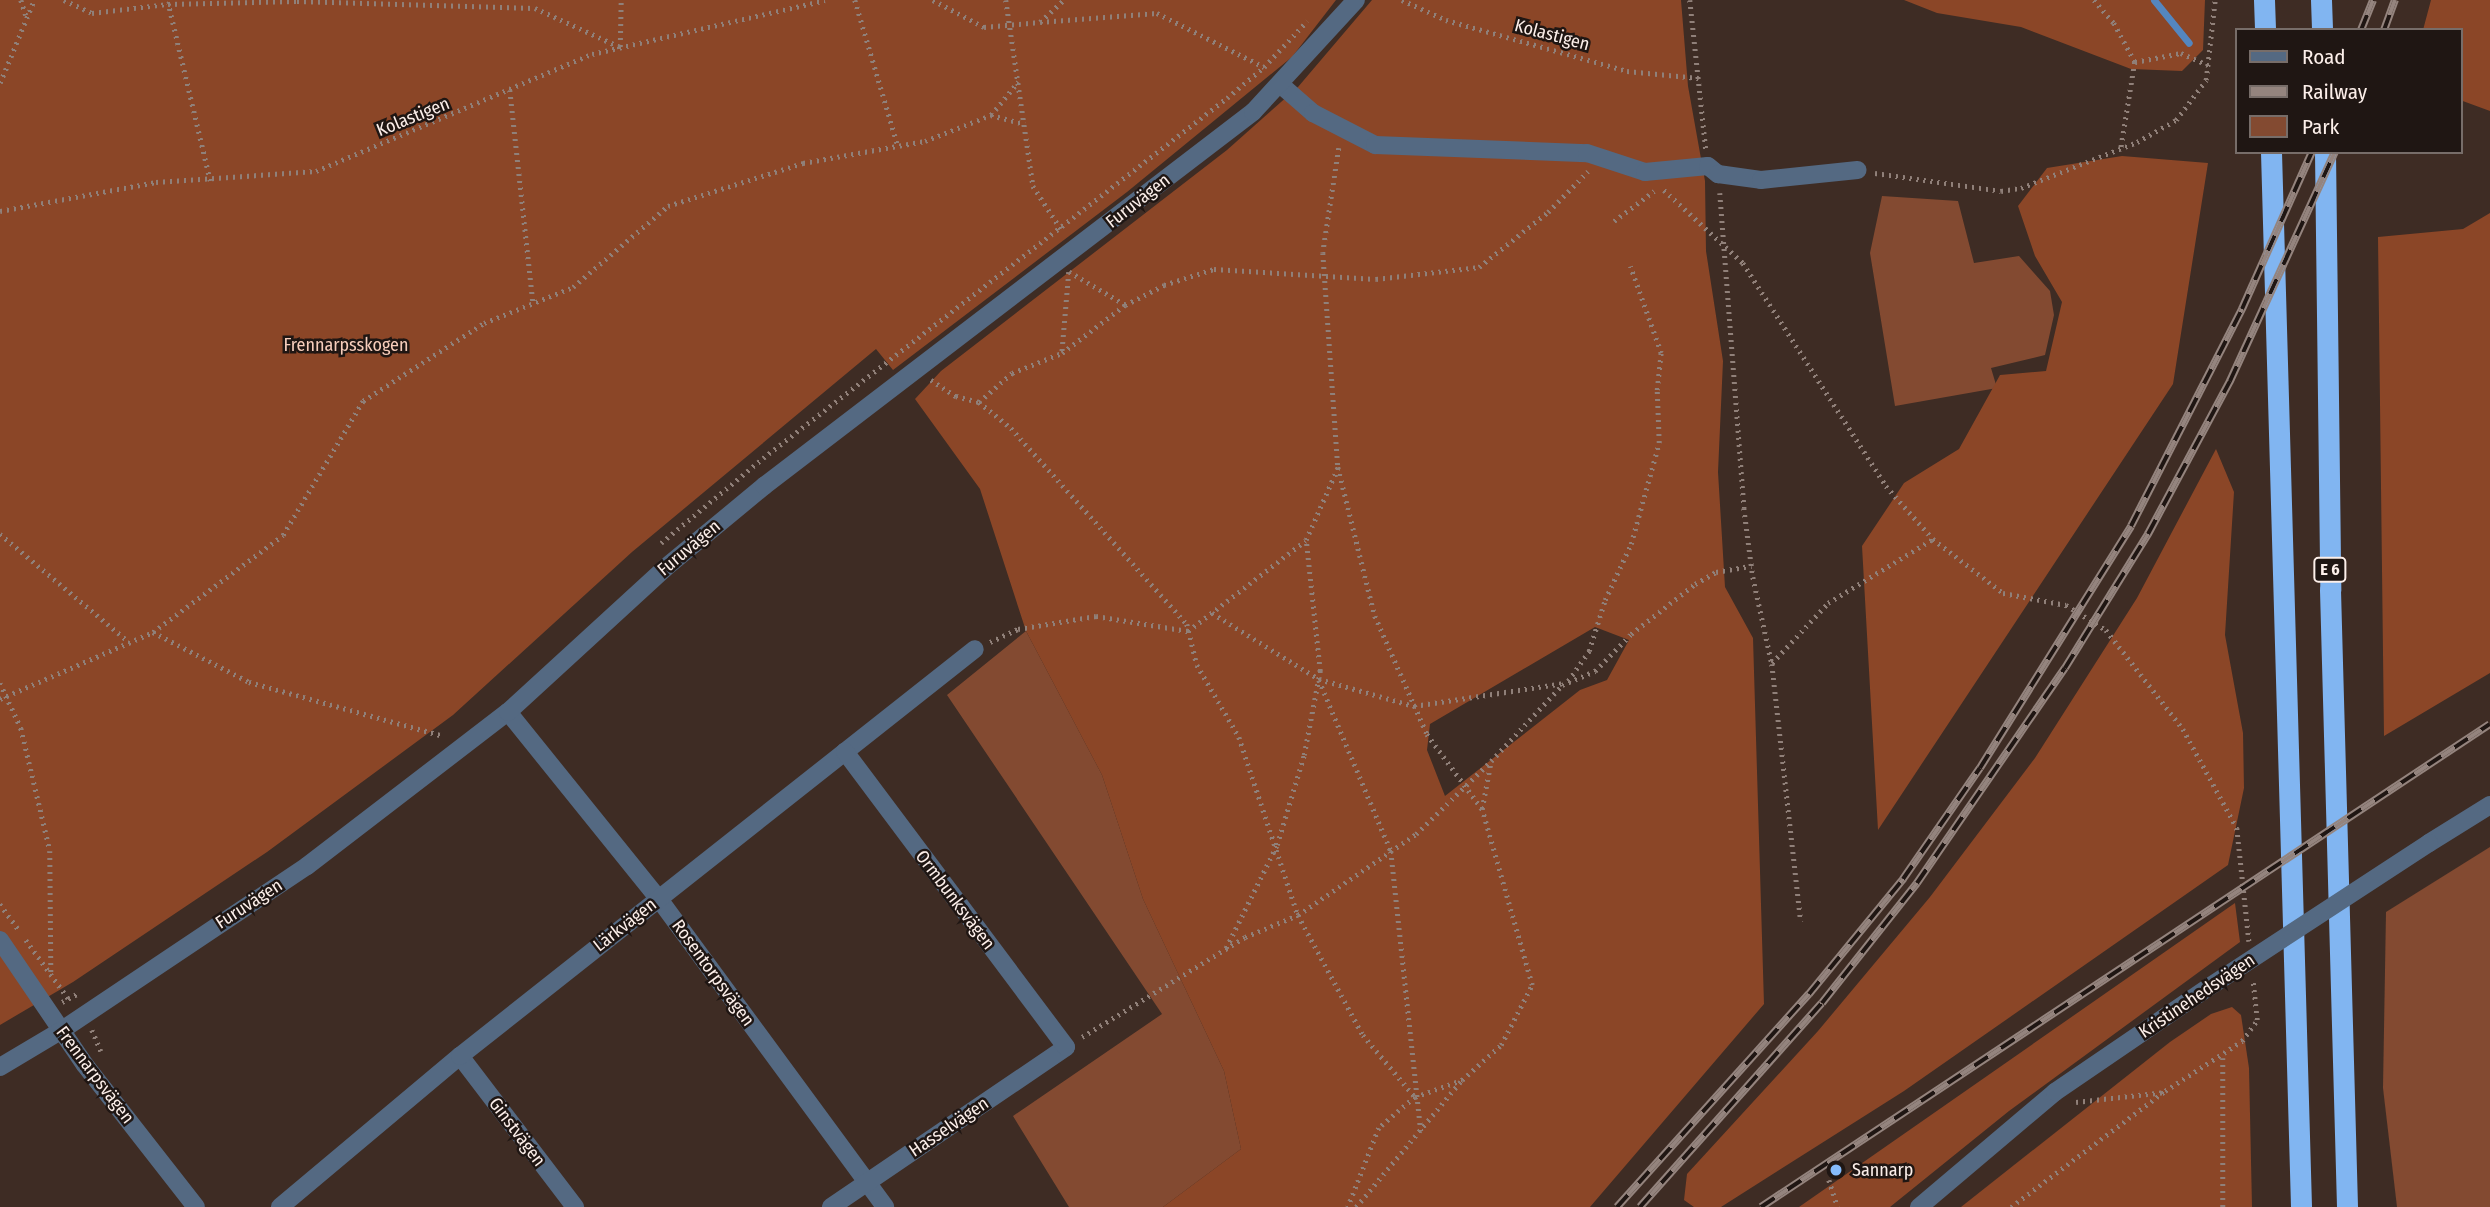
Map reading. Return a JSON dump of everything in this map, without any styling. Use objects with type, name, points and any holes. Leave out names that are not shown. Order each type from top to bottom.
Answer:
[{"type":"highway","points":[[2264,0],[2265,28]]},
{"type":"highway","points":[[2321,0],[2322,28]]},
{"type":"highway","points":[[2271,154],[2301,1207]]},
{"type":"highway","name":"E 6","points":[[2325,154],[2330,590],[2347,1207]]},
{"type":"street","name":"Furuvägen","points":[[0,1067],[62,1030],[80,1014],[307,866],[508,712],[665,568],[754,494],[1190,161],[1281,85],[1356,0]]},
{"type":"street","points":[[1281,85],[1313,113],[1375,145],[1603,155],[1645,172],[1713,170],[1762,180],[1857,170]]},
{"type":"street","name":"Lärkvägen","points":[[280,1207],[460,1056],[975,649]]},
{"type":"street","name":"Rosentorpsvägen","points":[[508,712],[659,899],[886,1207]]},
{"type":"street","name":"Ormbunksvägen","points":[[845,752],[1066,1047]]},
{"type":"street","name":"Kristinehedsvägen","points":[[1920,1207],[2055,1092],[2209,987],[2490,805]]},
{"type":"street","name":"Frennarpsvägen","points":[[0,940],[62,1030],[196,1207]]},
{"type":"street","name":"Hasselvägen","points":[[831,1207],[1066,1047]]},
{"type":"street","name":"Ginstvägen","points":[[460,1056],[575,1207]]},
{"type":"path","points":[[21,0],[26,16]]},
{"type":"path","points":[[0,83],[34,0]]},
{"type":"path","points":[[64,0],[92,13],[170,2],[297,1],[535,8],[620,47],[621,0]]},
{"type":"path","points":[[535,8],[538,0]]},
{"type":"path","name":"Kolastigen","points":[[0,211],[156,183],[316,172],[592,54],[825,0]]},
{"type":"path","points":[[855,0],[898,146]]},
{"type":"path","points":[[933,0],[984,27],[1157,13],[1264,67],[1281,85]]},
{"type":"path","points":[[1006,0],[1033,187],[1060,229]]},
{"type":"path","points":[[1040,22],[1064,0]]},
{"type":"path","name":"Kolastigen","points":[[1402,0],[1446,20],[1627,71],[1699,78]]},
{"type":"path","points":[[1690,0],[1699,78],[1725,245],[1751,566],[1772,664],[1801,921]]},
{"type":"path","points":[[2094,0],[2114,23],[2135,62],[2121,148]]},
{"type":"path","points":[[1857,170],[2001,191],[2095,160],[2121,148],[2187,111],[2206,80],[2210,66],[2215,0]]},
{"type":"path","points":[[170,2],[210,181]]},
{"type":"path","points":[[1264,67],[1308,20]]},
{"type":"path","points":[[2135,62],[2181,53],[2210,66]]},
{"type":"path","points":[[3,697],[153,632],[283,535],[363,401],[484,323],[573,287],[668,206],[803,163],[925,141],[991,115],[1018,82]]},
{"type":"path","points":[[510,90],[533,303]]},
{"type":"path","points":[[991,115],[1024,124]]},
{"type":"path","points":[[1342,130],[1323,253],[1338,467],[1375,616],[1427,734],[1462,787],[1482,810],[1532,985],[1501,1045],[1462,1080],[1356,1207]]},
{"type":"path","points":[[979,402],[1012,373],[1062,353],[1125,305],[1164,285],[1214,269],[1376,279],[1479,267],[1548,212],[1603,155]]},
{"type":"path","points":[[1645,172],[1725,245],[1751,275],[1885,486],[1933,539],[2003,593],[2066,605],[2106,630],[2183,729],[2237,828],[2250,951]]},
{"type":"path","points":[[1614,220],[1660,186]]},
{"type":"path","points":[[1066,1047],[1225,949],[1298,915],[1416,834],[1491,761],[1564,684],[1589,651],[1605,600],[1631,544],[1659,443],[1661,353],[1630,265]]},
{"type":"path","points":[[1062,353],[1069,272],[1125,305]]},
{"type":"path","points":[[929,379],[956,396],[979,402],[1011,428],[1062,481],[1188,631],[1197,665],[1239,737],[1298,915],[1363,1035],[1415,1097]]},
{"type":"path","points":[[975,649],[1018,629],[1096,616],[1188,631],[1306,540],[1338,467]]},
{"type":"path","points":[[0,534],[128,641]]},
{"type":"path","points":[[1772,664],[1828,603],[1933,539]]},
{"type":"path","points":[[1225,949],[1277,845],[1304,755],[1319,679],[1306,540]]},
{"type":"path","points":[[1212,613],[1319,679],[1414,706],[1564,684],[1595,671],[1631,634],[1695,584],[1716,572],[1751,566]]},
{"type":"path","points":[[153,632],[249,682],[444,736]]},
{"type":"path","points":[[1319,679],[1391,851],[1415,1097],[1421,1131]]},
{"type":"path","points":[[0,683],[3,697],[21,728],[50,851],[51,975]]},
{"type":"path","points":[[1482,810],[1491,761]]},
{"type":"path","points":[[0,904],[80,1014],[107,1058]]},
{"type":"path","points":[[2011,1207],[2165,1091],[2223,1057],[2242,1041],[2256,1020],[2252,979]]},
{"type":"path","points":[[2223,1057],[2223,1207]]},
{"type":"path","points":[[1348,1207],[1379,1128],[1415,1097],[1462,1080]]},
{"type":"path","points":[[2075,1102],[2165,1091]]},
{"type":"path","points":[[1829,1180],[1838,1207]]},
{"type":"green space","name":"Frennarpsskogen","points":[[0,0],[1336,0],[1292,57],[1127,192],[893,370],[876,349],[632,552],[453,715],[267,852],[73,982],[0,1025]]},
{"type":"green space","points":[[1372,0],[1681,0],[1688,86],[1705,181],[1706,251],[1723,361],[1718,472],[1725,587],[1753,638],[1764,1004],[1590,1207],[1163,1207],[1241,1149],[1224,1071],[1143,899],[1102,775],[1026,631],[980,489],[915,399],[941,371],[1227,150],[1298,87]],"holes":[[[1595,627],[1629,640],[1607,680],[1580,690],[1445,796],[1427,750],[1430,724]]]},
{"type":"green space","points":[[1904,0],[2205,0],[2203,50],[2182,71],[2131,69],[2021,27],[1937,13]]},
{"type":"green space","points":[[2431,0],[2490,0],[2490,111],[2462,101],[2462,28],[2424,28]]},
{"type":"green space","points":[[2122,156],[2208,163],[2173,384],[1878,830],[1862,546],[1904,483],[1959,449],[2000,375],[2046,371],[2062,302],[2035,256],[2018,206],[2047,168]]},
{"type":"green space","points":[[1882,196],[1958,201],[1974,263],[2019,256],[2050,291],[2054,315],[2045,355],[1991,368],[1997,388],[1895,406],[1870,253]]},
{"type":"green space","points":[[2490,213],[2490,673],[2384,736],[2378,237],[2463,229]]},
{"type":"green space","points":[[2216,449],[2234,492],[2225,635],[2243,733],[2244,788],[2228,865],[1904,1091],[1721,1207],[1694,1207],[1684,1200],[1687,1174],[1818,1031],[1930,897],[2035,758],[2137,598]]},
{"type":"green space","points":[[1026,631],[1102,775],[1143,899],[1224,1071],[1241,1149],[1163,1207],[1069,1207],[1013,1116],[1162,1014],[947,695]]},
{"type":"green space","points":[[2490,847],[2490,1207],[2397,1207],[2383,1088],[2386,912]]},
{"type":"green space","points":[[2235,903],[2240,942],[2009,1111],[1890,1207],[1799,1207]]},
{"type":"green space","points":[[2232,1007],[2241,1015],[2249,1068],[2252,1207],[1961,1207],[2170,1042],[2211,1014]]},
{"type":"waterway","points":[[2154,0],[2189,43]]},
{"type":"railway","points":[[2362,28],[2373,0]]},
{"type":"railway","points":[[2385,28],[2395,0]]},
{"type":"railway","points":[[1617,1207],[1809,994],[1903,879],[1980,768],[2131,526],[2242,309],[2311,154]]},
{"type":"railway","points":[[1640,1207],[1822,1003],[1917,883],[2065,668],[2148,534],[2230,381],[2334,154]]},
{"type":"railway","points":[[1761,1207],[2490,724]]},
{"type":"place","name":"Sannarp","points":[[1836,1170]]}]
